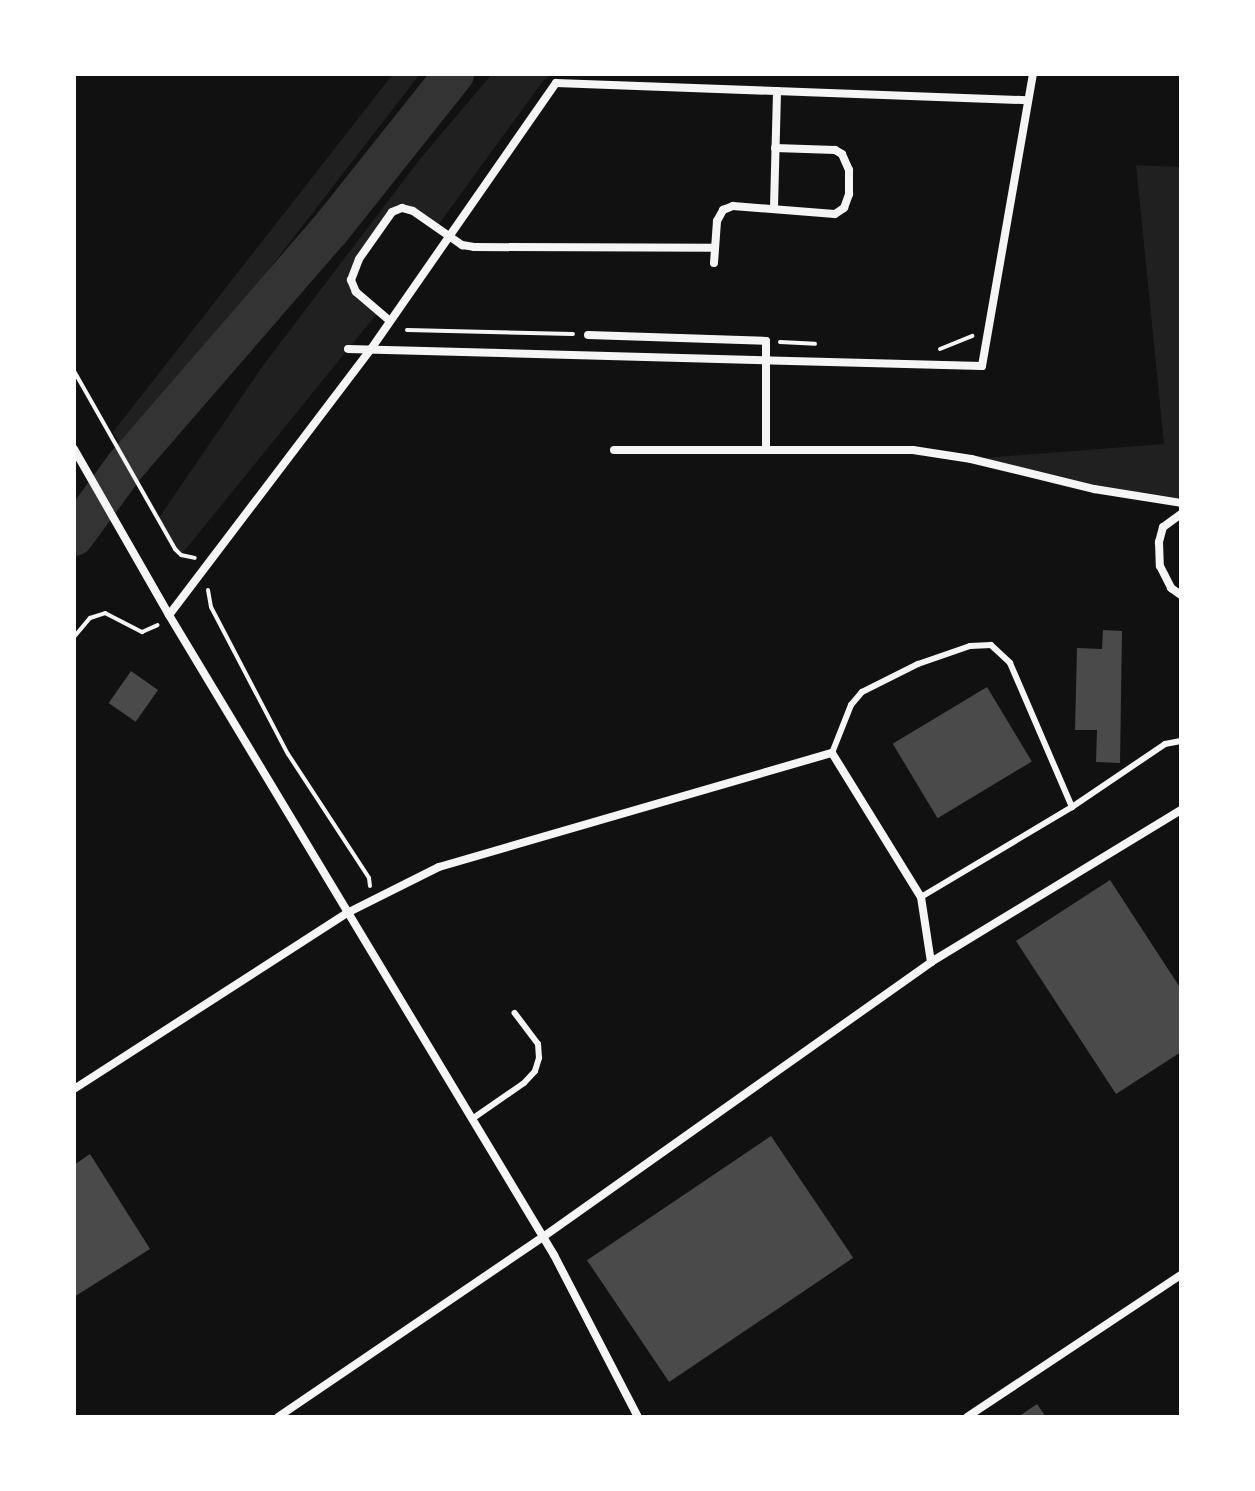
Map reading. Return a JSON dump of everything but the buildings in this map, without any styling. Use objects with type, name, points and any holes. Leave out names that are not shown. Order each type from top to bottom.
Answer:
[{"type":"street","points":[[348,349],[982,366],[1033,74]]},
{"type":"street","points":[[169,615],[371,349],[556,83],[1028,100]]},
{"type":"street","points":[[774,207],[777,91]]},
{"type":"street","points":[[714,263],[717,221],[723,210],[743,205],[835,214],[844,208],[849,194],[849,170],[842,154],[835,150],[775,148]]},
{"type":"street","points":[[390,321],[356,292],[351,280],[359,259],[392,212],[402,208],[413,211],[449,237],[474,247],[715,248]]},
{"type":"street","points":[[588,335],[766,341],[766,450]]},
{"type":"street","points":[[74,449],[169,615],[543,1237],[638,1417]]},
{"type":"street","points":[[614,450],[913,450],[971,459],[1094,489],[1181,503]]},
{"type":"street","points":[[1181,514],[1163,527],[1159,542],[1160,566],[1171,588],[1181,595]]},
{"type":"street","points":[[74,1089],[347,913],[439,867],[832,753],[921,897],[931,962]]},
{"type":"street","points":[[278,1417],[543,1237],[931,962],[1181,810]]},
{"type":"street","points":[[967,1417],[1181,1275]]},
{"type":"lane","points":[[832,753],[851,705],[862,692],[918,664],[970,646],[991,645],[1010,663],[1072,807]]},
{"type":"lane","points":[[921,897],[1072,807],[1165,744],[1181,741]]},
{"type":"lane","points":[[472,1119],[524,1083],[535,1071],[539,1058],[538,1044],[515,1013]]},
{"type":"path","points":[[925,351],[965,341],[990,322]]},
{"type":"path","points":[[407,330],[588,335]]},
{"type":"path","points":[[766,341],[829,345]]},
{"type":"path","points":[[74,371],[175,549],[206,565],[211,573],[208,593],[211,607],[288,754],[369,878],[373,900]]},
{"type":"path","points":[[74,637],[90,618],[105,613],[142,632],[154,630],[169,615]]},
{"type":"shaded area","points":[[393,74],[420,74],[126,454],[113,432]]},
{"type":"shaded area","points":[[492,74],[552,74],[543,81],[436,228],[413,211],[392,212],[359,259],[351,279],[356,292],[379,311],[181,555],[158,519],[265,363],[420,159]]},
{"type":"shaded area","points":[[1136,165],[1181,167],[1181,503],[1094,489],[971,459],[1164,444]]},
{"type":"waterway","points":[[74,536],[126,465],[329,231],[454,74]]}]
